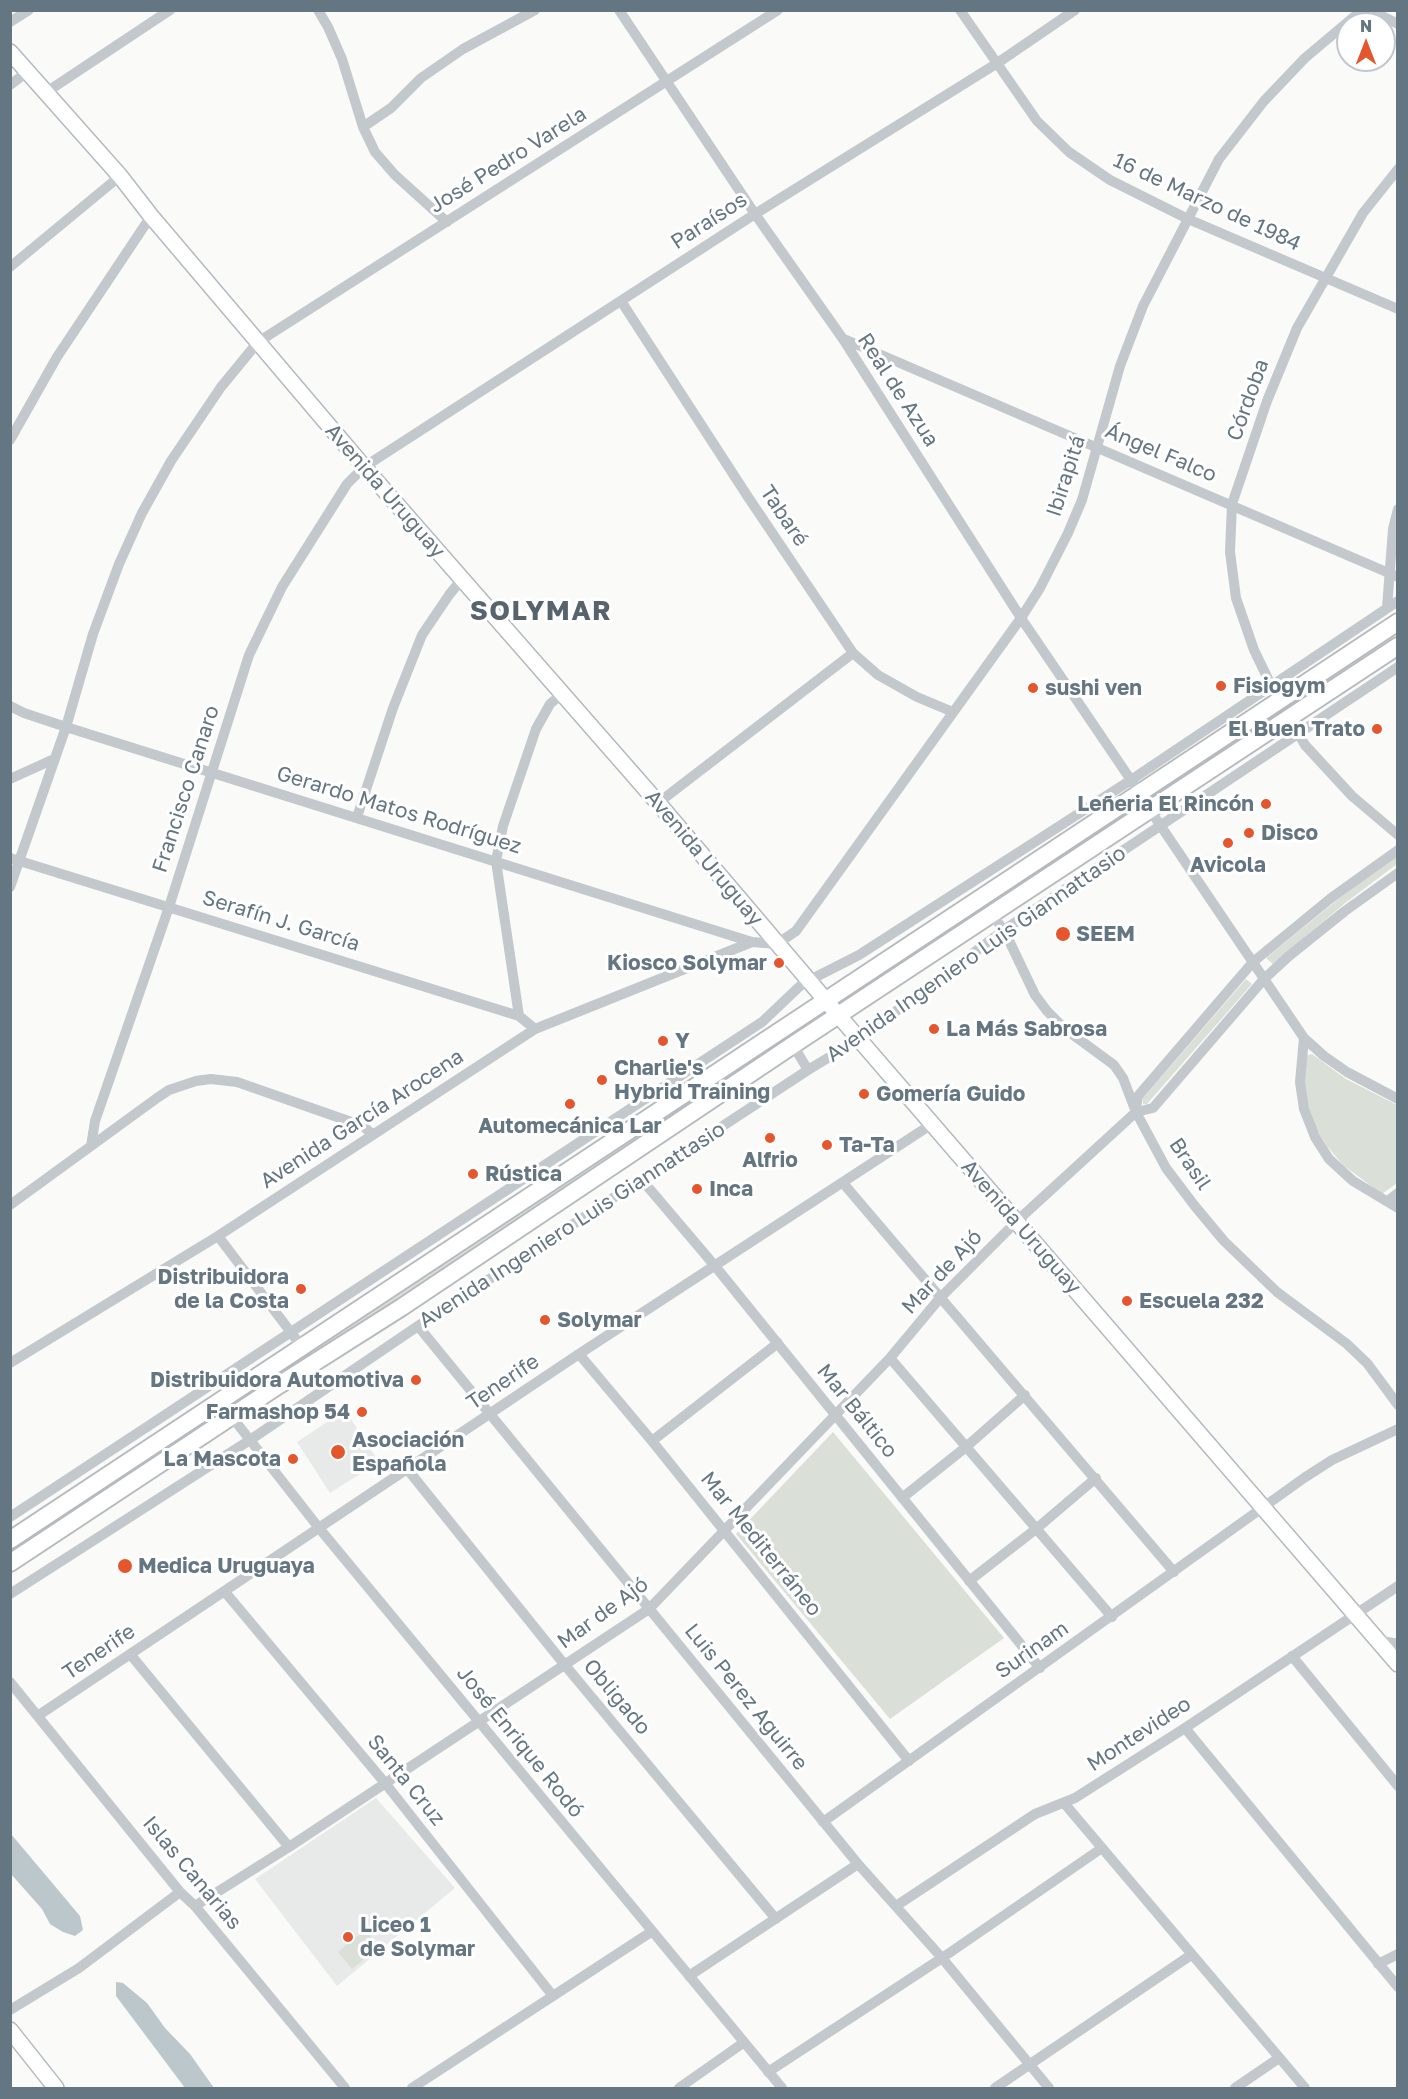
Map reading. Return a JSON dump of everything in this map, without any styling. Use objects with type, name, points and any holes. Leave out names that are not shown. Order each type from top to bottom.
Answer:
[{"type":"main road","name":"Avenida Ingeniero Luis Giannattasio","points":[[10,1540],[826,1001],[1135,787],[1282,698],[1398,622]]},
{"type":"main road","name":"Avenida Ingeniero Luis Giannattasio","points":[[10,1563],[276,1387],[402,1307],[793,1045],[1398,646]]},
{"type":"street","points":[[10,22],[29,10]]},
{"type":"street","points":[[45,93],[170,10]]},
{"type":"street","points":[[318,10],[342,59],[363,127],[375,152],[395,175],[447,222]]},
{"type":"street","points":[[363,127],[391,108],[421,78],[464,49],[535,10]]},
{"type":"street","name":"Real de Azua","points":[[619,10],[755,214],[843,339],[1022,618],[1135,787]]},
{"type":"street","name":"José Pedro Varela","points":[[10,887],[15,860],[66,727],[93,634],[119,564],[142,513],[171,461],[221,387],[258,342],[778,10]]},
{"type":"street","name":"16 de Marzo de 1984","points":[[960,10],[1038,121],[1069,152],[1110,180],[1188,219],[1398,309]]},
{"type":"street","name":"Paraísos","points":[[364,467],[755,214],[996,64],[1076,10]]},
{"type":"street","name":"Ibirapitá","points":[[777,944],[796,931],[1022,618],[1040,588],[1082,500],[1120,366],[1139,316],[1219,159],[1264,101],[1305,58],[1362,10]]},
{"type":"street","points":[[1370,10],[1398,24]]},
{"type":"street","name":"Avenida Uruguay","points":[[10,52],[120,176],[151,216],[364,467],[658,803],[1398,1664]]},
{"type":"street","points":[[10,85],[27,72]]},
{"type":"street","name":"Córdoba","points":[[1282,698],[1271,685],[1254,650],[1236,598],[1230,552],[1232,504],[1267,401],[1297,328],[1363,213],[1398,169]]},
{"type":"street","points":[[10,267],[120,176]]},
{"type":"street","points":[[10,440],[57,357],[151,216]]},
{"type":"street","name":"Tabaré","points":[[621,301],[748,497],[853,653],[878,675],[917,697],[953,712]]},
{"type":"street","name":"Ángel Falco","points":[[843,339],[1393,574]]},
{"type":"street","name":"Francisco Canaro","points":[[91,1146],[95,1121],[170,907],[249,656],[282,587],[347,484],[364,467]]},
{"type":"street","points":[[1387,608],[1393,574],[1393,529],[1398,509]]},
{"type":"street","points":[[357,817],[393,708],[422,635],[448,595],[462,579]]},
{"type":"street","name":"Avenida Ingeniero Luis Giannattasio","points":[[10,1517],[762,1022],[809,981],[858,955],[1135,787],[1271,685],[1398,601]]},
{"type":"street","points":[[658,803],[853,653]]},
{"type":"street","name":"Avenida Ingeniero Luis Giannattasio","points":[[10,1594],[250,1440],[418,1326],[808,1070],[859,1039],[1004,930],[1398,667]]},
{"type":"street","points":[[519,1016],[496,861],[503,826],[536,729],[550,704],[562,694]]},
{"type":"street","name":"Gerardo Matos Rodríguez","points":[[10,706],[66,727],[752,942],[777,944]]},
{"type":"street","points":[[1294,715],[1298,733],[1305,745],[1352,796],[1398,835]]},
{"type":"street","points":[[10,779],[54,759]]},
{"type":"street","points":[[1150,810],[1304,1038],[1347,1072],[1398,1099]]},
{"type":"street","points":[[1398,850],[1331,898],[1253,962],[1138,1095],[1136,1112],[1153,1108],[1264,979],[1289,956],[1398,873]]},
{"type":"street","name":"Serafín J. García","points":[[15,860],[519,1016],[535,1029]]},
{"type":"street","name":"Brasil","points":[[992,915],[1004,930],[1035,995],[1047,1011],[1065,1029],[1114,1065],[1123,1078],[1136,1112],[1166,1168],[1224,1241],[1277,1292],[1347,1344],[1366,1363],[1398,1405]]},
{"type":"street","name":"Avenida García Arocena","points":[[10,1363],[218,1236],[535,1029],[752,942]]},
{"type":"street","points":[[1304,1038],[1300,1082],[1304,1109],[1315,1137],[1329,1159],[1353,1181],[1393,1205],[1398,1193]]},
{"type":"street","points":[[793,1045],[808,1070]]},
{"type":"street","points":[[10,1205],[169,1090],[196,1080],[237,1082],[363,1126],[373,1135]]},
{"type":"street","name":"Mar de Ajó","points":[[195,1906],[289,1847],[649,1609],[890,1358],[940,1298],[1017,1221],[1136,1112]]},
{"type":"street","name":"Tenerife","points":[[39,1715],[579,1354],[932,1124]]},
{"type":"street","name":"Mar Báltico","points":[[642,1180],[778,1343],[1040,1668]]},
{"type":"street","points":[[843,1183],[1174,1572]]},
{"type":"street","points":[[218,1236],[302,1347]]},
{"type":"street","name":"Luis Perez Aguirre","points":[[418,1326],[823,1822],[942,1958],[1049,2088]]},
{"type":"street","points":[[652,1441],[778,1343]]},
{"type":"street","name":"Mar Mediterráneo","points":[[579,1354],[652,1441],[909,1761]]},
{"type":"street","points":[[890,1358],[1112,1617]]},
{"type":"street","points":[[902,1498],[966,1447],[1025,1395]]},
{"type":"street","name":"José Enrique Rodó","points":[[232,1417],[319,1528],[782,2088]]},
{"type":"street","name":"Surinam","points":[[823,1822],[1332,1460],[1398,1429]]},
{"type":"street","name":"Obligado","points":[[408,1470],[564,1664],[776,1919]]},
{"type":"street","points":[[969,1581],[1036,1529],[1096,1478]]},
{"type":"street","name":"Montevideo","points":[[896,1906],[1035,1814],[1075,1798],[1185,1728],[1398,1586]]},
{"type":"street","name":"Santa Cruz","points":[[225,1592],[385,1783],[553,1996]]},
{"type":"street","points":[[1377,1640],[1398,1644]]},
{"type":"street","points":[[130,1654],[289,1847]]},
{"type":"street","points":[[1292,1656],[1398,1786]]},
{"type":"street","name":"Islas Canarias","points":[[10,1682],[180,1892],[195,1906],[345,2088]]},
{"type":"street","points":[[1185,1728],[1398,1988]]},
{"type":"street","points":[[1064,1803],[1305,2088]]},
{"type":"street","points":[[768,2072],[942,1958],[1102,1848]]},
{"type":"street","points":[[689,1976],[858,1864]]},
{"type":"street","points":[[10,2010],[78,1968],[180,1892]]},
{"type":"street","points":[[412,2088],[651,1932]]},
{"type":"street","points":[[995,2088],[1191,1954]]},
{"type":"street","points":[[1378,1964],[1398,1954]]},
{"type":"street","points":[[10,2030],[56,2088]]},
{"type":"street","points":[[679,2088],[743,2043]]},
{"type":"street","points":[[1235,2088],[1279,2058]]},
{"type":"shaded area","points":[[1397,855],[1397,864],[1344,904],[1273,964],[1266,958],[1337,900]]},
{"type":"shaded area","points":[[1246,979],[1252,984],[1147,1104],[1143,1104],[1143,1098]]},
{"type":"shaded area","points":[[816,1014],[819,1018],[612,1159],[11,1557],[11,1547]]},
{"type":"shaded area","points":[[1312,1054],[1346,1079],[1397,1105],[1397,1183],[1382,1194],[1343,1165],[1315,1127],[1308,1106],[1304,1080],[1305,1056]]},
{"type":"shaded area","name":"Asociación Española","points":[[345,1410],[379,1462],[330,1493],[297,1442]]},
{"type":"shaded area","points":[[833,1432],[1004,1638],[890,1719],[736,1534]]},
{"type":"shaded area","name":"Liceo 1 de Solymar","points":[[376,1798],[455,1888],[337,1986],[255,1879]]},
{"type":"shaded area","points":[[11,1834],[80,1916],[83,1930],[75,1936],[50,1924],[42,1909],[11,1874]]},
{"type":"shaded area","points":[[365,1930],[379,1947],[352,1969],[338,1952]]},
{"type":"shaded area","points":[[116,1982],[123,1983],[147,2003],[165,2028],[190,2054],[214,2088],[185,2088],[116,1996]]},
{"type":"place","name":"Fisiogym","points":[[1221,686]]},
{"type":"place","name":"sushi ven","points":[[1033,688]]},
{"type":"place","name":"El Buen Trato","points":[[1377,729]]},
{"type":"place","name":"Leñeria El Rincón","points":[[1266,804]]},
{"type":"place","name":"Disco","points":[[1249,833]]},
{"type":"place","name":"Avicola","points":[[1228,843]]},
{"type":"place","name":"SEEM","points":[[1063,934]]},
{"type":"place","name":"Kiosco Solymar","points":[[779,963]]},
{"type":"place","name":"La Más Sabrosa","points":[[934,1029]]},
{"type":"place","name":"Y","points":[[663,1041]]},
{"type":"place","name":"Charlie's Hybrid Training","points":[[602,1080]]},
{"type":"place","name":"Gomería Guido","points":[[864,1094]]},
{"type":"place","name":"Automecánica Lar","points":[[570,1104]]},
{"type":"place","name":"Alfrio","points":[[770,1138]]},
{"type":"place","name":"Ta-Ta","points":[[827,1145]]},
{"type":"place","name":"Rústica","points":[[473,1174]]},
{"type":"place","name":"Inca","points":[[697,1189]]},
{"type":"place","name":"Distribuidora de la Costa","points":[[301,1289]]},
{"type":"place","name":"Escuela 232","points":[[1127,1301]]},
{"type":"place","name":"Solymar","points":[[545,1320]]},
{"type":"place","name":"Distribuidora Automotiva","points":[[416,1380]]},
{"type":"place","name":"Farmashop 54","points":[[362,1412]]},
{"type":"place","name":"Asociación Española","points":[[338,1452]]},
{"type":"place","name":"La Mascota","points":[[293,1459]]},
{"type":"place","name":"Medica Uruguaya","points":[[125,1566]]},
{"type":"place","name":"Liceo 1 de Solymar","points":[[348,1937]]},
{"type":"district","name":"SOLYMAR","points":[[541,611]]}]
